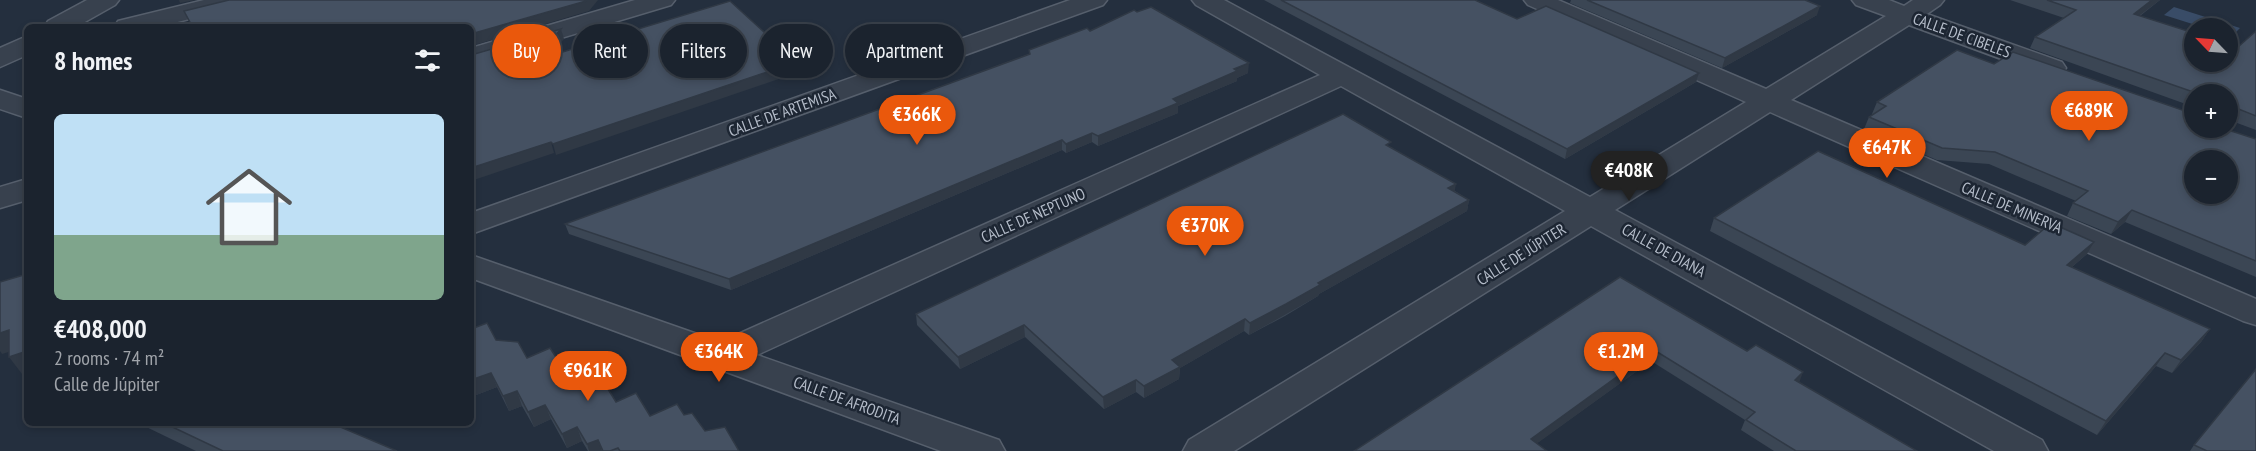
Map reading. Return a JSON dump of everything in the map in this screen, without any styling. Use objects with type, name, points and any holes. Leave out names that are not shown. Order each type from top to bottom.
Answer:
[{"type":"street","points":[[62,24],[106,0]]},
{"type":"street","points":[[139,24],[235,0]]},
{"type":"street","points":[[474,56],[662,0]]},
{"type":"street","name":"CALLE DE ARTEMISA","points":[[474,223],[1094,0]]},
{"type":"street","name":"CALLE DE DIANA","points":[[1204,0],[2028,451]]},
{"type":"street","name":"CALLE DE MINERVA","points":[[1537,0],[2256,313]]},
{"type":"street","name":"CALLE DE CIBELES","points":[[1865,0],[1918,7],[2072,75]]},
{"type":"street","name":"CALLE DE JÚPITER","points":[[1203,451],[1918,7]]},
{"type":"street","points":[[0,59],[24,46]]},
{"type":"street","name":"CALLE DE NEPTUNO","points":[[724,355],[1343,75]]},
{"type":"street","points":[[0,99],[24,108]]},
{"type":"street","points":[[0,198],[24,190]]},
{"type":"street","name":"CALLE DE AFRODITA","points":[[474,267],[724,355],[985,451]]},
{"type":"water","points":[[2174,7],[2209,18],[2184,18],[2184,21],[2164,15]]},
{"type":"building","points":[[229,0],[587,0],[506,24],[492,24],[492,28],[474,33],[474,24],[191,24],[184,11]]},
{"type":"building","points":[[1281,0],[1475,0],[1517,19],[1546,6],[1699,73],[1567,149]]},
{"type":"building","points":[[1587,0],[1805,0],[1820,6],[1725,58]]},
{"type":"building","points":[[2047,0],[2152,0],[2134,14],[2184,30],[2184,72],[2238,72],[2238,47],[2256,31],[2256,116],[2238,109],[2238,84],[2184,84],[2184,89],[2035,37],[2076,10]]},
{"type":"building","points":[[730,1],[759,27],[759,75],[553,144],[551,142],[474,167],[474,54],[492,49],[492,78],[561,78],[561,52],[573,49],[573,78],[648,78],[648,26]]},
{"type":"building","points":[[1151,7],[1249,63],[1234,69],[1237,71],[1173,99],[1178,103],[1098,136],[1092,133],[1066,144],[1062,140],[729,279],[565,224],[1030,54],[1029,50],[1087,28],[1090,31],[1134,10],[1137,12]]},
{"type":"building","points":[[1957,50],[1994,64],[2013,52],[2184,111],[2184,138],[2238,138],[2238,133],[2256,139],[2256,261],[2132,210],[2118,222],[2073,203],[2088,191],[1995,152],[1942,148],[1869,117],[1886,106],[1877,102]]},
{"type":"building","points":[[1343,114],[1391,142],[1386,145],[1456,184],[1448,188],[1469,200],[1318,283],[1320,285],[1286,304],[1250,323],[1245,319],[1172,360],[1180,367],[1144,386],[1136,380],[1103,397],[1024,325],[958,357],[916,314]]},
{"type":"building","points":[[1818,151],[2025,245],[2051,223],[2094,242],[2067,265],[2210,329],[2181,360],[2165,353],[2106,421],[1714,218]]},
{"type":"building","points":[[24,275],[24,352],[9,357],[9,330],[0,333],[0,282]]},
{"type":"building","points":[[1620,277],[1747,351],[1756,345],[1803,372],[1795,380],[1917,451],[1796,451],[1746,420],[1755,412],[1654,350],[1531,439],[1547,451],[1354,451]]},
{"type":"building","points":[[487,323],[496,340],[518,342],[527,358],[550,348],[563,368],[569,365],[584,368],[594,385],[603,381],[616,402],[636,393],[650,416],[677,404],[684,415],[692,413],[705,431],[725,427],[739,451],[620,451],[618,448],[603,451],[598,440],[587,444],[577,427],[562,434],[545,405],[528,412],[517,391],[503,396],[491,373],[474,379],[474,328]]},
{"type":"building","points":[[2256,369],[2256,451],[2207,451],[2194,445]]},
{"type":"building","points":[[170,426],[338,426],[397,451],[223,451]]}]
